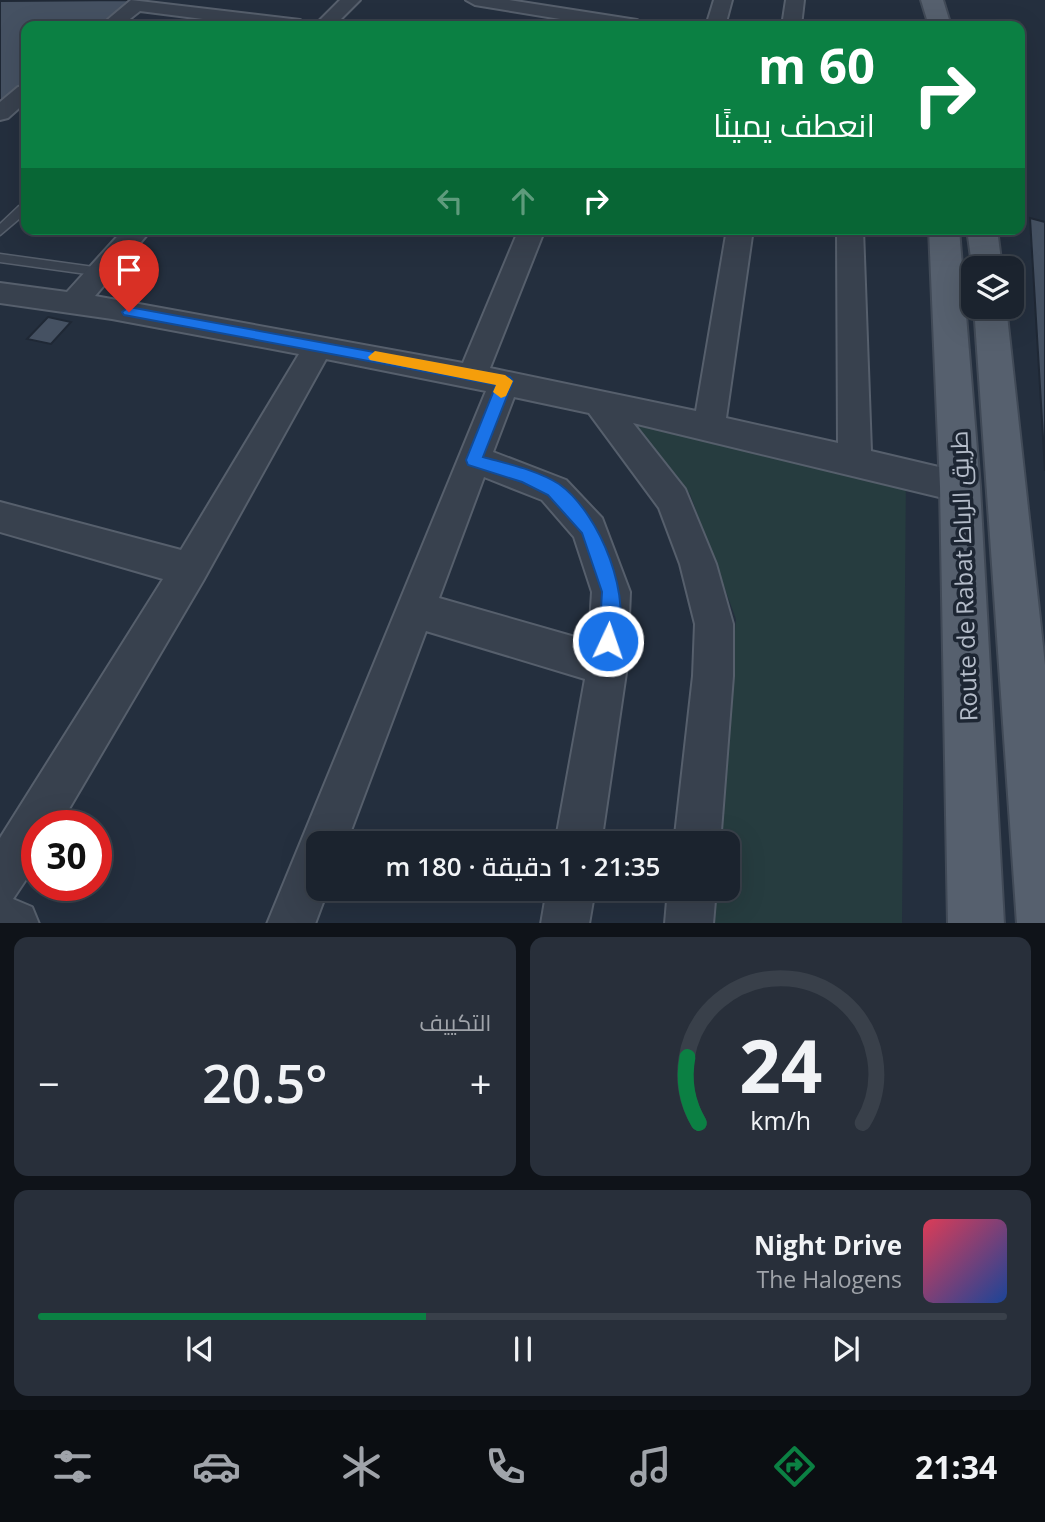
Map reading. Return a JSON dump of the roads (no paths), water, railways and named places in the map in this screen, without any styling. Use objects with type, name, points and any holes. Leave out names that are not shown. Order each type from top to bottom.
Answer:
[{"type":"main road","points":[[932,0],[938,21]]},
{"type":"main road","name":"Route de Rabat طريق الرباط","points":[[944,235],[960,487],[976,923]]},
{"type":"main road","points":[[983,235],[985,256]]},
{"type":"main road","name":"Route de Rabat طريق الرباط","points":[[991,319],[1037,763],[1045,923]]},
{"type":"street","points":[[329,21],[352,0]]},
{"type":"street","points":[[475,0],[547,19],[575,21]]},
{"type":"street","points":[[631,21],[633,0]]},
{"type":"street","points":[[717,21],[723,0]]},
{"type":"street","points":[[793,21],[795,0]]},
{"type":"street","points":[[116,21],[139,3],[265,21]]},
{"type":"street","points":[[0,114],[21,96]]},
{"type":"street","points":[[0,114],[21,119]]},
{"type":"street","points":[[75,302],[134,235]]},
{"type":"street","points":[[328,831],[474,460],[489,378],[530,235]]},
{"type":"street","points":[[709,426],[739,235]]},
{"type":"street","points":[[850,235],[855,461]]},
{"type":"street","points":[[0,293],[75,302],[489,378],[709,426],[960,487]]},
{"type":"street","points":[[0,881],[190,569],[319,346]]},
{"type":"street","points":[[598,401],[673,500],[698,564],[714,624],[713,676],[698,831]]},
{"type":"street","points":[[474,460],[526,477],[554,490],[589,529],[611,592],[607,666],[580,831]]},
{"type":"street","points":[[0,517],[190,569]]},
{"type":"street","points":[[415,609],[607,666]]},
{"type":"street","points":[[291,923],[306,885]]},
{"type":"street","points":[[565,923],[569,901]]},
{"type":"street","points":[[689,923],[691,901]]},
{"type":"street","points":[[0,919],[15,923]]},
{"type":"lane","points":[[0,230],[21,211]]},
{"type":"lane","points":[[0,258],[101,272]]}]
